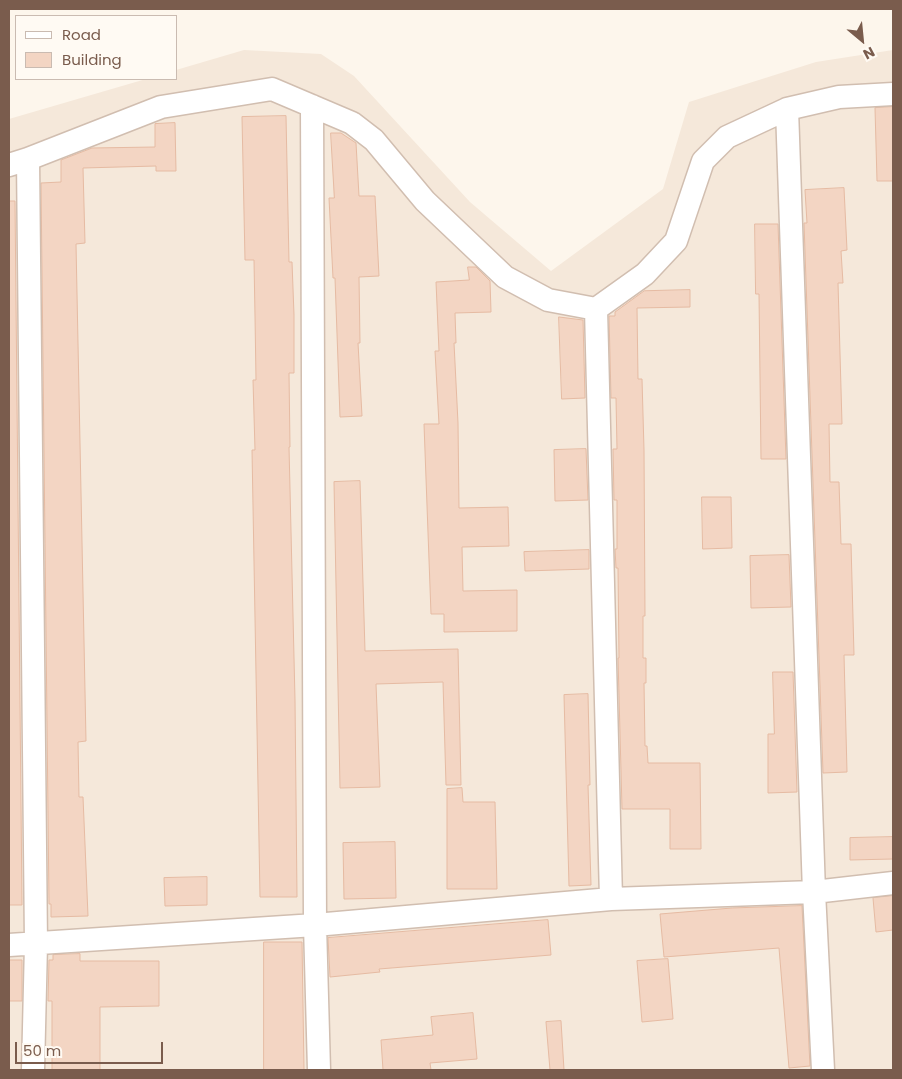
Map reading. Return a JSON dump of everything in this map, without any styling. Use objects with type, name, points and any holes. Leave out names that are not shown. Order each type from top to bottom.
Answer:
[{"type":"street","points":[[33,1070],[36,944],[18,162],[161,107],[272,89],[352,123],[374,140],[425,201],[505,277],[548,300],[596,309],[645,274],[676,241],[703,161],[728,137],[787,109],[839,97],[893,94]]},
{"type":"street","points":[[312,106],[315,925],[319,1070]]},
{"type":"street","points":[[787,109],[814,892],[823,1070]]},
{"type":"street","points":[[596,309],[611,899]]},
{"type":"street","points":[[9,945],[315,925],[611,899],[814,892],[893,883]]},
{"type":"shaded area","points":[[244,50],[321,54],[354,76],[470,202],[551,271],[663,189],[689,102],[816,62],[893,50],[893,1070],[9,1070],[9,119],[143,80],[178,80],[178,69]]},
{"type":"building","points":[[893,107],[893,181],[877,181],[875,108]]},
{"type":"building","points":[[286,116],[289,262],[292,262],[294,315],[294,373],[289,373],[289,447],[295,700],[297,897],[260,897],[252,450],[255,450],[253,380],[256,380],[254,260],[245,260],[242,117]]},
{"type":"building","points":[[175,123],[176,171],[156,171],[156,166],[83,168],[85,243],[76,244],[86,741],[78,742],[79,797],[83,797],[88,916],[51,917],[51,904],[49,904],[41,183],[61,182],[61,160],[92,148],[155,147],[155,124]]},
{"type":"building","points":[[331,133],[341,133],[356,143],[359,196],[375,196],[379,276],[359,277],[360,343],[358,343],[362,416],[340,417],[335,278],[333,278],[329,198],[334,198]]},
{"type":"building","points":[[844,188],[847,250],[841,251],[843,283],[838,283],[842,424],[829,424],[830,482],[839,482],[841,544],[851,544],[854,655],[844,655],[847,772],[823,773],[804,223],[807,223],[805,190]]},
{"type":"building","points":[[9,201],[15,201],[22,905],[9,905]]},
{"type":"building","points":[[755,224],[778,224],[786,459],[761,459],[759,294],[756,294]]},
{"type":"building","points":[[468,267],[476,267],[490,281],[491,312],[455,313],[456,343],[454,343],[458,423],[459,508],[508,507],[509,546],[462,547],[463,591],[517,590],[517,631],[444,632],[444,614],[431,614],[424,424],[439,424],[435,351],[439,351],[436,282],[469,280]]},
{"type":"building","points":[[690,290],[690,307],[637,308],[638,379],[642,379],[644,450],[645,616],[643,616],[643,658],[646,658],[646,683],[644,683],[645,746],[647,746],[648,763],[700,763],[701,849],[670,849],[670,809],[622,809],[618,568],[616,568],[615,549],[617,549],[617,500],[614,500],[613,449],[617,449],[616,398],[611,398],[609,316],[615,316],[615,312],[644,291]]},
{"type":"building","points":[[559,317],[583,320],[585,398],[562,399]]},
{"type":"building","points":[[586,449],[588,500],[555,501],[554,450]]},
{"type":"building","points":[[360,481],[365,651],[458,649],[461,785],[446,785],[443,682],[376,684],[380,787],[340,788],[334,482]]},
{"type":"building","points":[[702,497],[731,497],[732,548],[703,549]]},
{"type":"building","points":[[589,550],[589,569],[525,571],[524,552]]},
{"type":"building","points":[[789,555],[791,607],[751,608],[750,556]]},
{"type":"building","points":[[773,672],[793,672],[797,792],[768,793],[768,734],[774,734]]},
{"type":"building","points":[[588,694],[591,885],[569,886],[564,695]]},
{"type":"building","points":[[462,788],[463,802],[495,802],[497,889],[447,889],[447,789]]},
{"type":"building","points":[[893,837],[893,859],[850,860],[850,838]]},
{"type":"building","points":[[395,842],[396,898],[344,899],[343,843]]},
{"type":"building","points":[[207,877],[207,905],[165,906],[164,878]]},
{"type":"building","points":[[893,896],[893,930],[876,932],[873,898]]},
{"type":"building","points":[[802,906],[810,1066],[789,1068],[779,948],[664,957],[660,914],[732,908]]},
{"type":"building","points":[[548,920],[551,955],[379,969],[380,972],[330,977],[328,938]]},
{"type":"building","points":[[264,942],[302,942],[304,1070],[264,1070]]},
{"type":"building","points":[[80,954],[80,961],[159,961],[159,1006],[100,1007],[100,1070],[52,1070],[52,1001],[48,1001],[49,960],[53,960],[53,955]]},
{"type":"building","points":[[668,959],[673,1019],[642,1022],[637,961]]},
{"type":"building","points":[[9,960],[22,960],[22,1001],[9,1001]]},
{"type":"building","points":[[473,1013],[477,1059],[430,1063],[431,1070],[383,1070],[381,1040],[433,1035],[431,1017]]},
{"type":"building","points":[[561,1021],[564,1070],[550,1070],[546,1022]]}]
